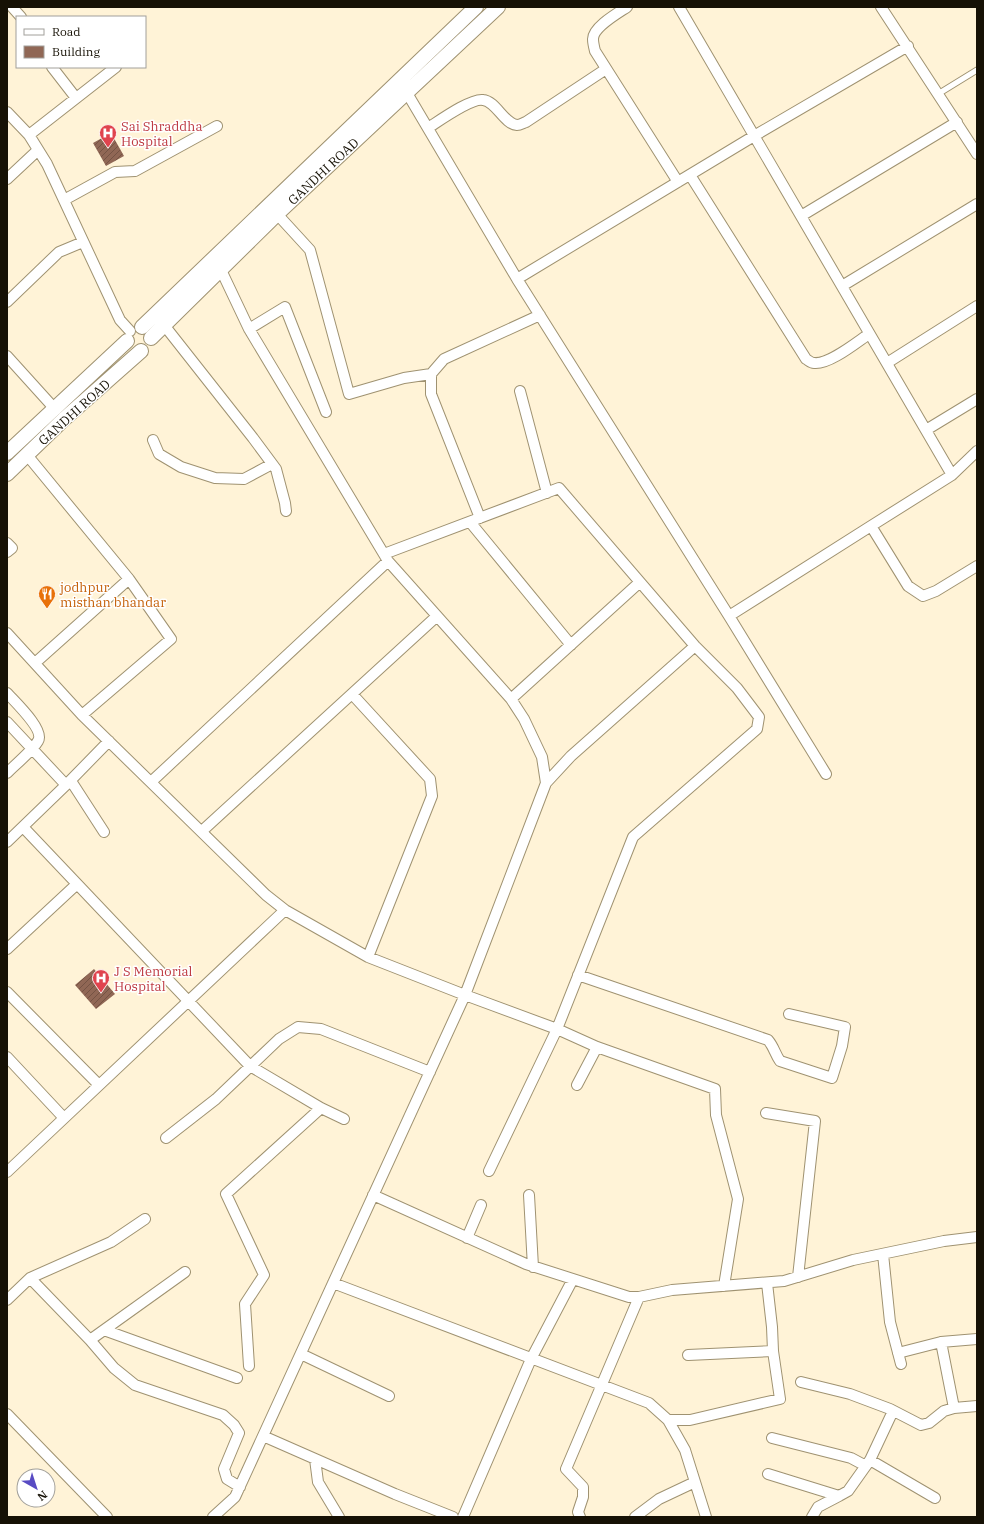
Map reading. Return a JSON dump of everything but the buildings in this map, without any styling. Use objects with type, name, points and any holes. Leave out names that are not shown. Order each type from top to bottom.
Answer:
[{"type":"main road","name":"GANDHI ROAD","points":[[7,453],[54,408],[137,334],[476,7]]},
{"type":"main road","name":"GANDHI ROAD","points":[[137,334],[164,326],[277,214],[498,7]]},
{"type":"main road","name":"GANDHI ROAD","points":[[7,474],[64,419],[151,341],[137,334]]},
{"type":"street","points":[[12,7],[20,16]]},
{"type":"street","points":[[627,7],[600,26],[592,38],[595,51],[678,182]]},
{"type":"street","points":[[679,7],[952,475]]},
{"type":"street","points":[[881,7],[908,46],[977,154]]},
{"type":"street","points":[[517,279],[754,136],[908,46]]},
{"type":"street","points":[[53,68],[76,98]]},
{"type":"street","points":[[28,135],[115,68]]},
{"type":"street","points":[[428,128],[472,101],[483,100],[490,103],[511,123],[518,125],[526,122],[606,69]]},
{"type":"street","points":[[407,93],[517,279],[729,616],[826,774]]},
{"type":"street","points":[[7,112],[28,135],[47,164],[120,320],[137,334]]},
{"type":"street","points":[[801,216],[957,122]]},
{"type":"street","points":[[64,200],[115,172],[135,171],[216,126]]},
{"type":"street","points":[[7,179],[38,150]]},
{"type":"street","points":[[690,175],[806,359],[813,363],[822,363],[869,334]]},
{"type":"street","points":[[842,286],[977,204]]},
{"type":"street","points":[[277,214],[310,250],[349,394],[404,378],[431,374],[444,359],[540,315]]},
{"type":"street","points":[[7,302],[60,252],[83,242]]},
{"type":"street","points":[[221,270],[249,329],[386,557],[511,699],[524,719],[542,757],[546,782]]},
{"type":"street","points":[[886,363],[977,306]]},
{"type":"street","points":[[249,329],[285,307],[326,412]]},
{"type":"street","points":[[164,326],[254,438],[276,469],[286,511]]},
{"type":"street","points":[[7,356],[54,408]]},
{"type":"street","points":[[431,374],[431,394],[480,518]]},
{"type":"street","points":[[520,391],[547,493]]},
{"type":"street","points":[[926,430],[977,399]]},
{"type":"street","points":[[153,440],[159,454],[181,467],[215,478],[244,479],[272,464]]},
{"type":"street","points":[[729,616],[952,475],[977,451]]},
{"type":"street","points":[[27,455],[129,579],[171,639],[82,715]]},
{"type":"street","points":[[152,782],[386,557],[480,518],[559,488],[695,646],[737,688],[759,717],[757,729],[633,837],[557,1029],[488,1171]]},
{"type":"street","points":[[470,522],[571,645]]},
{"type":"street","points":[[870,526],[908,586],[923,596],[936,591],[977,566]]},
{"type":"street","points":[[7,543],[12,548],[7,552]]},
{"type":"street","points":[[35,663],[129,579]]},
{"type":"street","points":[[511,699],[640,582]]},
{"type":"street","points":[[202,832],[437,616]]},
{"type":"street","points":[[7,633],[82,715],[266,895],[285,910],[368,957],[557,1029],[597,1047],[715,1089],[716,1115],[738,1199],[724,1286]]},
{"type":"street","points":[[213,1517],[235,1497],[240,1487],[465,995],[546,782],[571,756],[695,646]]},
{"type":"street","points":[[7,693],[38,731],[39,739],[7,773]]},
{"type":"street","points":[[352,694],[430,779],[432,796],[368,957]]},
{"type":"street","points":[[7,722],[68,783],[104,832]]},
{"type":"street","points":[[7,842],[109,741]]},
{"type":"street","points":[[23,827],[250,1066],[321,1108],[344,1119]]},
{"type":"street","points":[[7,949],[77,884]]},
{"type":"street","points":[[8,1168],[64,1118],[285,910]]},
{"type":"street","points":[[578,975],[768,1040],[773,1046],[780,1061],[832,1078],[842,1046],[845,1027],[789,1014]]},
{"type":"street","points":[[7,992],[99,1085]]},
{"type":"street","points":[[166,1138],[216,1099],[279,1039],[298,1027],[321,1028],[430,1072]]},
{"type":"street","points":[[577,1085],[597,1047]]},
{"type":"street","points":[[7,1057],[64,1118]]},
{"type":"street","points":[[250,1366],[245,1304],[264,1275],[226,1194],[321,1108]]},
{"type":"street","points":[[766,1113],[815,1121],[798,1277]]},
{"type":"street","points":[[529,1194],[533,1267]]},
{"type":"street","points":[[373,1195],[533,1267],[629,1297],[639,1297],[672,1290],[784,1281],[853,1260],[944,1241],[977,1237]]},
{"type":"street","points":[[468,1238],[481,1205]]},
{"type":"street","points":[[7,1300],[30,1278],[111,1242],[145,1219]]},
{"type":"street","points":[[883,1254],[890,1322],[901,1364]]},
{"type":"street","points":[[90,1340],[185,1272]]},
{"type":"street","points":[[30,1278],[90,1340],[114,1368],[135,1385],[223,1415],[234,1425],[239,1433],[224,1469],[227,1479],[240,1487]]},
{"type":"street","points":[[463,1517],[531,1359],[573,1279]]},
{"type":"street","points":[[333,1283],[649,1403],[668,1420],[685,1450],[706,1517]]},
{"type":"street","points":[[668,1420],[690,1420],[780,1399],[773,1351],[767,1283]]},
{"type":"street","points":[[580,1517],[578,1512],[583,1497],[583,1487],[566,1469],[639,1297]]},
{"type":"street","points":[[104,1330],[237,1378]]},
{"type":"street","points":[[898,1353],[941,1342],[977,1339]]},
{"type":"street","points":[[941,1342],[954,1408]]},
{"type":"street","points":[[688,1355],[773,1351]]},
{"type":"street","points":[[300,1354],[389,1396]]},
{"type":"street","points":[[801,1382],[850,1394],[893,1411],[921,1425],[929,1422],[944,1411],[954,1408],[977,1406]]},
{"type":"street","points":[[812,1517],[818,1507],[848,1491],[868,1463],[893,1411]]},
{"type":"street","points":[[7,1414],[107,1517]]},
{"type":"street","points":[[263,1436],[395,1494],[453,1517]]},
{"type":"street","points":[[772,1438],[868,1463],[935,1498]]},
{"type":"street","points":[[315,1459],[318,1482],[338,1517]]},
{"type":"street","points":[[768,1474],[839,1496]]},
{"type":"street","points":[[635,1517],[659,1500],[695,1482]]},
{"type":"lane","points":[[938,94],[977,70]]},
{"type":"place","name":"Sai Shraddha Hospital","points":[[108,148]]},
{"type":"place","name":"jodhpur misthan bhandar","points":[[47,609]]},
{"type":"place","name":"J S Memorial Hospital","points":[[101,993]]}]
